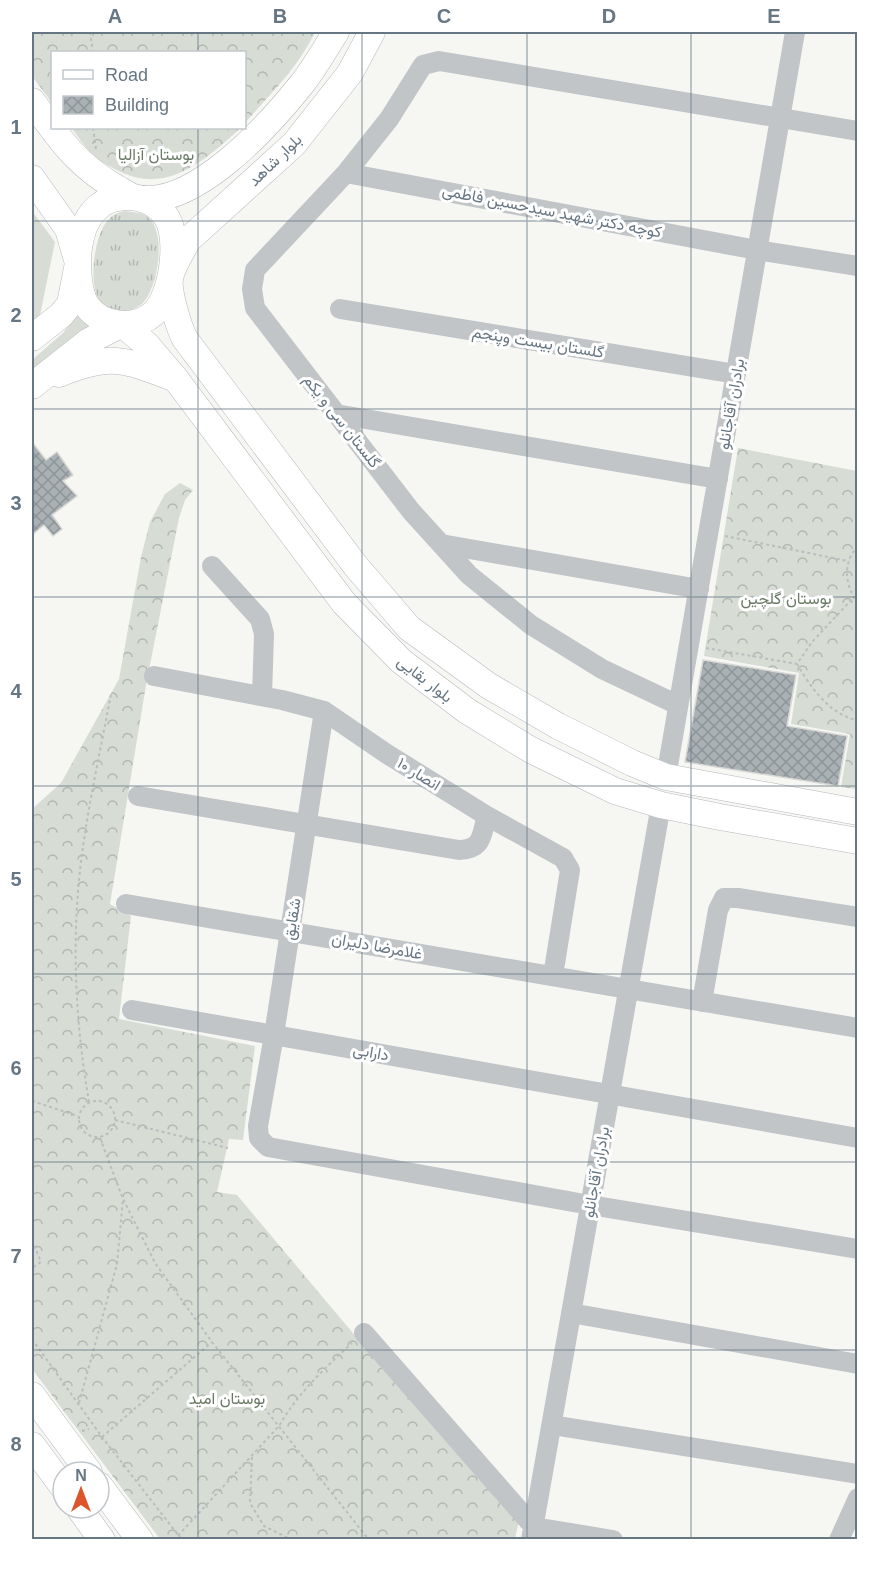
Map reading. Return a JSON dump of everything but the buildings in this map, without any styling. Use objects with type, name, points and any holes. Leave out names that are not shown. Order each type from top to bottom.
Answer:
[{"type":"main road","name":"بلوار شاهد","points":[[134,197],[177,194],[214,172],[252,140],[302,84],[336,32]]},
{"type":"main road","name":"بلوار شاهد","points":[[170,279],[188,240],[294,144],[351,74],[372,32]]},
{"type":"main road","points":[[32,101],[51,126]]},
{"type":"main road","points":[[32,386],[89,341],[122,324],[137,322],[153,314],[163,302],[170,279],[173,244],[168,219],[159,208],[149,201],[134,197],[85,168],[53,129]]},
{"type":"main road","points":[[32,178],[68,229],[87,306],[104,320],[122,324]]},
{"type":"main road","points":[[32,338],[61,315],[70,304],[83,233],[92,214],[102,204],[116,198],[134,197]]},
{"type":"main road","name":"بلوار بقایی","points":[[170,279],[177,319],[185,339],[355,565],[409,628],[489,686],[558,726],[632,763],[666,777],[858,812]]},
{"type":"main road","name":"بلوار بقایی","points":[[122,324],[146,344],[175,378],[344,603],[401,662],[467,711],[531,750],[615,791],[661,805],[720,818],[858,841]]},
{"type":"main road","points":[[32,386],[84,364],[103,360],[119,360],[141,365],[175,378]]},
{"type":"main road","points":[[661,805],[666,777]]},
{"type":"main road","points":[[32,1395],[80,1460]]},
{"type":"main road","points":[[34,1453],[51,1473]]},
{"type":"main road","points":[[111,1501],[140,1539]]},
{"type":"main road","points":[[87,1520],[102,1539]]},
{"type":"street","name":"برادران آقاجانلو","points":[[666,777],[795,32]]},
{"type":"street","name":"گلستان سی و یکم","points":[[678,705],[602,669],[531,625],[469,575],[411,511],[255,308],[252,289],[255,270],[346,173],[389,119],[423,65],[439,61],[780,117]]},
{"type":"street","points":[[780,117],[858,130]]},
{"type":"street","name":"کوچه دکتر شهید سیدحسین فاطمی","points":[[346,173],[757,250],[858,266]]},
{"type":"street","name":"گلستان بیست وپنجم","points":[[340,309],[736,374]]},
{"type":"street","points":[[336,414],[718,479]]},
{"type":"street","points":[[441,544],[699,589]]},
{"type":"street","points":[[212,566],[260,619],[264,634],[262,696]]},
{"type":"street","name":"انصار ۱۰","points":[[154,676],[282,700],[324,711],[387,754],[487,816],[563,858],[570,870],[554,976]]},
{"type":"street","name":"شقایق","points":[[324,711],[258,1126],[259,1138],[268,1147],[590,1205]]},
{"type":"street","points":[[138,796],[459,850],[471,849],[479,844],[487,816]]},
{"type":"street","name":"برادران آقاجانلو","points":[[532,1533],[661,805]]},
{"type":"street","points":[[702,1002],[718,910],[724,898],[738,898],[858,917]]},
{"type":"street","name":"غلامرضا دلیران","points":[[126,903],[858,1028]]},
{"type":"street","name":"دارابی","points":[[132,1010],[858,1138]]},
{"type":"street","points":[[590,1205],[858,1249]]},
{"type":"street","points":[[571,1313],[858,1364]]},
{"type":"street","points":[[364,1333],[532,1533],[613,1539]]},
{"type":"street","points":[[552,1425],[858,1474]]},
{"type":"street","points":[[839,1539],[858,1498]]},
{"type":"path","points":[[90,32],[93,51]]},
{"type":"path","points":[[724,536],[848,561]]},
{"type":"path","points":[[858,546],[848,561],[846,577],[849,592],[858,605]]},
{"type":"path","points":[[798,664],[812,642],[853,598]]},
{"type":"path","points":[[706,647],[798,664],[810,685],[831,706],[851,719],[858,720]]},
{"type":"path","points":[[89,1102],[77,1011],[77,907],[84,843],[111,694]]},
{"type":"path","points":[[32,1101],[78,1116]]},
{"type":"path","points":[[101,1101],[112,1108],[115,1120],[111,1131],[100,1138],[94,1138],[83,1132],[78,1122],[80,1110],[89,1102],[101,1101]]},
{"type":"path","points":[[115,1120],[228,1148]]},
{"type":"path","points":[[100,1138],[123,1199],[155,1263],[212,1341],[369,1539]]},
{"type":"path","points":[[79,1403],[117,1264],[123,1199]]},
{"type":"path","points":[[32,1240],[41,1262],[32,1268]]},
{"type":"path","points":[[174,1539],[279,1426],[309,1386],[364,1333]]},
{"type":"path","points":[[32,1339],[102,1437],[182,1539]]},
{"type":"path","points":[[102,1437],[212,1341]]},
{"type":"path","points":[[252,1456],[250,1503],[264,1526],[292,1539]]},
{"type":"green space","points":[[32,32],[315,32],[292,69],[246,122],[246,51],[51,51],[51,102],[32,76]]},
{"type":"green space","name":"بوستان آزالیا","points":[[72,129],[240,129],[202,161],[172,176],[157,179],[140,178],[123,173],[91,153]]},
{"type":"green space","points":[[32,211],[55,242],[40,315],[32,322]]},
{"type":"green space","points":[[124,211],[144,215],[153,223],[159,246],[156,273],[148,296],[137,307],[121,312],[105,307],[101,303],[94,285],[93,273],[96,248],[103,227],[111,217]]},
{"type":"green space","points":[[81,308],[98,324],[32,374],[32,360],[63,333]]},
{"type":"green space","name":"بوستان گلچین","points":[[738,448],[857,471],[857,789],[841,787],[850,734],[791,724],[799,673],[704,656]]},
{"type":"green space","name":"بوستان امید","points":[[180,483],[193,490],[185,500],[179,518],[146,685],[110,904],[131,916],[119,1019],[255,1046],[243,1140],[229,1139],[217,1192],[237,1195],[357,1338],[519,1520],[515,1539],[160,1539],[111,1474],[111,1460],[101,1460],[32,1369],[32,809],[61,783],[119,679],[141,557],[150,522],[165,494]]}]
